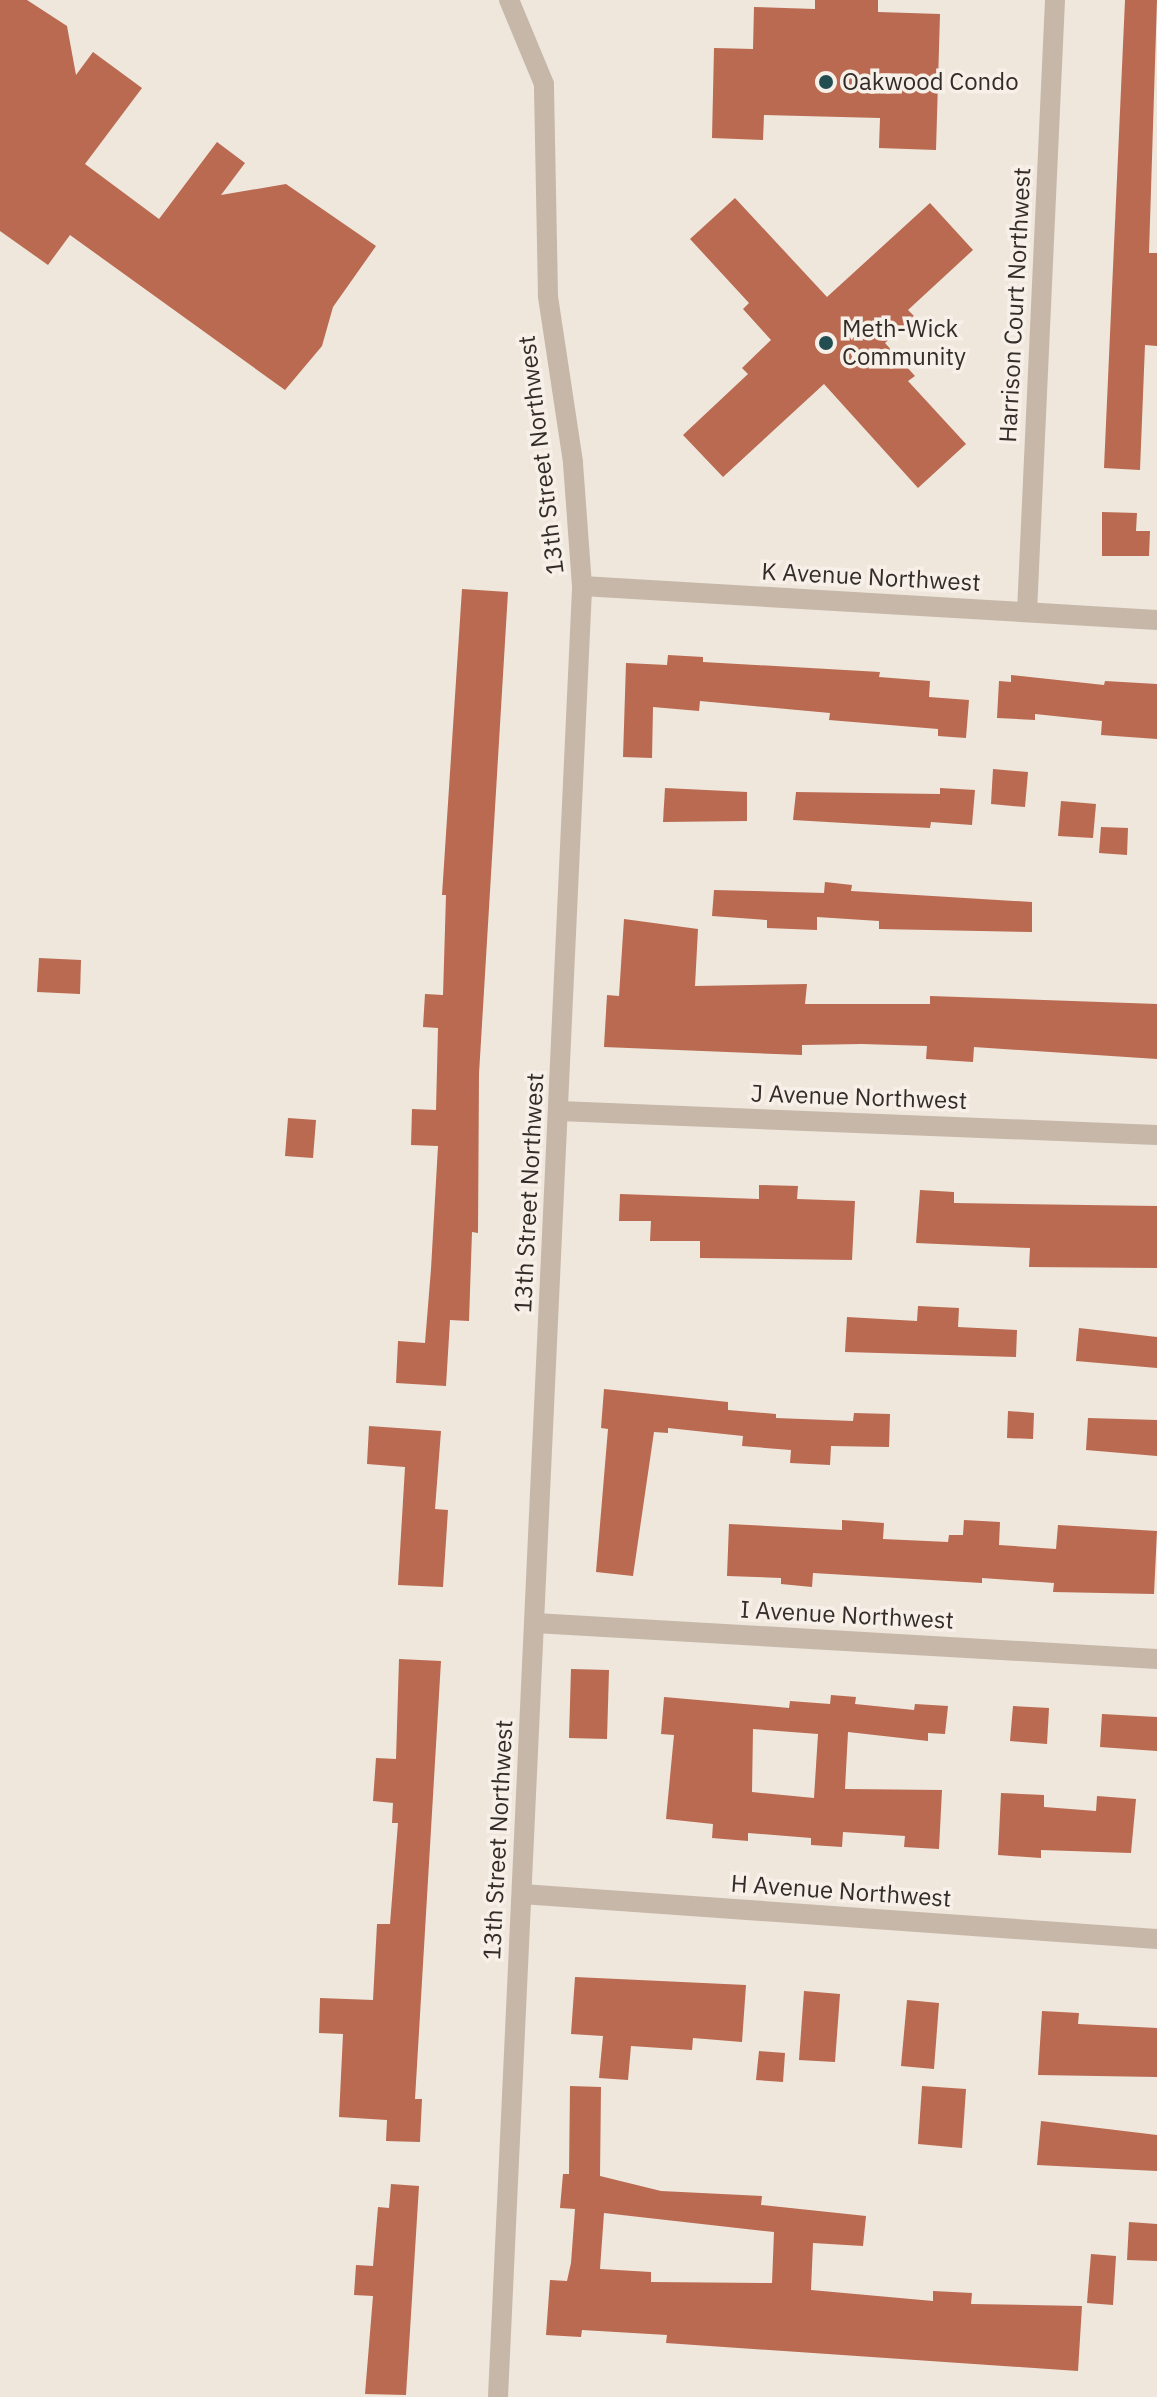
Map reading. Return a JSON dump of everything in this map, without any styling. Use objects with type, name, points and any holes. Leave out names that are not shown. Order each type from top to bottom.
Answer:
[{"type":"street","name":"13th Street Northwest","points":[[498,2397],[582,586],[573,462],[548,296],[544,84],[509,0]]},
{"type":"street","name":"Harrison Court Northwest","points":[[1027,612],[1055,0]]},
{"type":"street","name":"K Avenue Northwest","points":[[582,586],[1157,620]]},
{"type":"street","name":"J Avenue Northwest","points":[[559,1111],[1157,1135]]},
{"type":"street","name":"I Avenue Northwest","points":[[535,1623],[1157,1659]]},
{"type":"street","name":"H Avenue Northwest","points":[[522,1894],[1157,1939]]},
{"type":"building","points":[[0,0],[27,0],[67,26],[76,75],[93,52],[142,88],[85,164],[159,219],[217,142],[245,163],[221,195],[286,184],[376,246],[333,307],[322,346],[285,390],[70,235],[48,265],[0,231]]},
{"type":"building","name":"Oakwood Condo","points":[[815,0],[878,0],[878,12],[940,14],[936,150],[879,148],[880,118],[764,115],[763,140],[712,138],[714,48],[753,49],[754,7],[815,9]]},
{"type":"building","points":[[1125,0],[1157,0],[1149,253],[1157,253],[1157,346],[1145,345],[1140,470],[1104,468]]},
{"type":"building","name":"Meth-Wick Community","points":[[735,198],[827,297],[930,203],[973,250],[908,310],[914,316],[885,343],[915,376],[908,381],[966,444],[918,488],[824,384],[723,477],[683,435],[748,374],[742,368],[771,340],[743,309],[749,303],[690,239]]},
{"type":"building","points":[[1102,512],[1137,513],[1136,531],[1150,531],[1149,556],[1102,556]]},
{"type":"building","points":[[462,589],[508,592],[479,1074],[478,1233],[472,1232],[469,1321],[450,1320],[446,1386],[396,1383],[398,1341],[425,1343],[438,1146],[411,1145],[412,1109],[436,1110],[438,1028],[423,1027],[425,994],[443,995],[446,895],[442,895]]},
{"type":"building","points":[[668,655],[703,657],[703,662],[880,672],[879,677],[930,681],[929,697],[969,700],[966,738],[938,736],[938,729],[829,720],[830,713],[700,701],[699,711],[653,707],[652,758],[623,757],[626,663],[667,665]]},
{"type":"building","points":[[1011,675],[1104,685],[1105,681],[1157,684],[1157,739],[1101,735],[1102,721],[1035,714],[1035,720],[997,718],[999,681],[1011,682]]},
{"type":"building","points":[[993,769],[1028,772],[1025,807],[991,804]]},
{"type":"building","points":[[665,788],[747,792],[747,821],[663,822]]},
{"type":"building","points":[[940,788],[975,790],[972,825],[931,822],[930,828],[793,820],[796,792],[940,794]]},
{"type":"building","points":[[1061,801],[1096,804],[1093,838],[1058,836]]},
{"type":"building","points":[[1101,827],[1128,828],[1127,855],[1099,853]]},
{"type":"building","points":[[825,882],[852,885],[851,891],[1032,902],[1032,932],[879,929],[879,921],[817,917],[817,930],[767,928],[767,920],[712,916],[714,890],[824,893]]},
{"type":"building","points":[[624,919],[698,929],[695,986],[807,984],[805,1004],[930,1004],[930,996],[1157,1004],[1157,1059],[974,1047],[973,1062],[926,1059],[927,1046],[862,1044],[802,1045],[802,1055],[604,1047],[607,995],[619,996]]},
{"type":"building","points":[[39,958],[81,960],[80,994],[37,992]]},
{"type":"building","points":[[288,1118],[316,1120],[313,1158],[285,1156]]},
{"type":"building","points":[[759,1185],[798,1186],[797,1199],[855,1201],[852,1260],[700,1258],[700,1241],[650,1241],[651,1221],[619,1221],[620,1194],[759,1199]]},
{"type":"building","points":[[920,1190],[954,1192],[954,1203],[1157,1206],[1157,1268],[1029,1267],[1030,1248],[916,1243]]},
{"type":"building","points":[[918,1306],[959,1308],[958,1327],[1017,1330],[1016,1357],[845,1352],[847,1317],[917,1321]]},
{"type":"building","points":[[1079,1328],[1157,1337],[1157,1368],[1076,1361]]},
{"type":"building","points":[[604,1389],[728,1402],[728,1410],[776,1414],[776,1418],[853,1421],[854,1413],[890,1414],[889,1447],[831,1446],[830,1465],[790,1463],[791,1450],[742,1446],[743,1436],[668,1428],[668,1433],[654,1432],[633,1576],[596,1572],[608,1429],[601,1428]]},
{"type":"building","points":[[1008,1411],[1034,1413],[1033,1439],[1007,1438]]},
{"type":"building","points":[[1088,1418],[1157,1420],[1157,1456],[1086,1450]]},
{"type":"building","points":[[369,1426],[441,1431],[435,1509],[448,1510],[443,1587],[398,1585],[405,1467],[367,1464]]},
{"type":"building","points":[[842,1520],[884,1523],[883,1539],[948,1542],[949,1535],[963,1535],[964,1520],[1000,1522],[999,1545],[1056,1549],[1058,1525],[1157,1531],[1154,1594],[1053,1592],[1054,1583],[982,1578],[982,1583],[813,1573],[812,1587],[781,1584],[781,1578],[727,1576],[729,1524],[842,1530]]},
{"type":"building","points":[[399,1659],[441,1661],[415,2099],[422,2099],[420,2142],[386,2141],[387,2120],[339,2117],[343,2034],[319,2033],[320,1998],[373,2000],[377,1924],[390,1924],[398,1823],[392,1823],[393,1803],[373,1801],[376,1758],[396,1759]]},
{"type":"building","points":[[571,1669],[609,1670],[607,1739],[569,1738]]},
{"type":"building","points":[[831,1695],[856,1697],[855,1704],[914,1710],[915,1704],[948,1706],[945,1734],[928,1733],[928,1741],[848,1732],[845,1789],[942,1790],[939,1849],[904,1847],[905,1836],[843,1832],[842,1847],[811,1845],[811,1838],[748,1833],[748,1841],[712,1838],[713,1824],[666,1819],[674,1735],[661,1734],[664,1697],[789,1708],[790,1701],[830,1704]],"holes":[[[753,1729],[818,1734],[814,1798],[752,1792]]]},
{"type":"building","points":[[1013,1706],[1049,1708],[1047,1744],[1010,1741]]},
{"type":"building","points":[[1102,1714],[1157,1717],[1157,1751],[1100,1747]]},
{"type":"building","points":[[1001,1793],[1044,1795],[1044,1807],[1096,1811],[1097,1796],[1136,1799],[1131,1853],[1041,1850],[1041,1858],[998,1855]]},
{"type":"building","points":[[575,1977],[746,1985],[742,2042],[693,2038],[692,2050],[631,2046],[628,2080],[599,2078],[603,2036],[571,2034]]},
{"type":"building","points":[[804,1991],[840,1994],[835,2062],[799,2060]]},
{"type":"building","points":[[907,2000],[939,2003],[934,2069],[901,2066]]},
{"type":"building","points":[[1042,2011],[1079,2013],[1078,2024],[1157,2028],[1157,2077],[1038,2075]]},
{"type":"building","points":[[759,2051],[785,2053],[783,2082],[756,2080]]},
{"type":"building","points":[[570,2086],[601,2087],[600,2176],[661,2191],[762,2196],[761,2205],[866,2216],[863,2246],[813,2243],[811,2290],[933,2301],[933,2291],[972,2293],[971,2304],[1082,2306],[1078,2371],[666,2343],[667,2335],[582,2330],[581,2337],[546,2335],[550,2280],[567,2281],[571,2263],[575,2209],[560,2208],[563,2174],[569,2174]],"holes":[[[604,2213],[774,2232],[772,2283],[651,2282],[651,2272],[600,2269]]]},
{"type":"building","points":[[922,2086],[966,2089],[962,2148],[918,2144]]},
{"type":"building","points":[[1041,2121],[1157,2135],[1157,2171],[1037,2165]]},
{"type":"building","points":[[391,2184],[419,2186],[406,2395],[365,2394],[373,2296],[354,2295],[356,2265],[373,2266],[378,2207],[389,2208]]},
{"type":"building","points":[[1129,2222],[1157,2224],[1157,2261],[1127,2260]]},
{"type":"building","points":[[1091,2254],[1116,2256],[1113,2305],[1087,2303]]},
{"type":"place","name":"Oakwood Condo","points":[[826,82]]},
{"type":"place","name":"Meth-Wick Community","points":[[826,343]]}]
